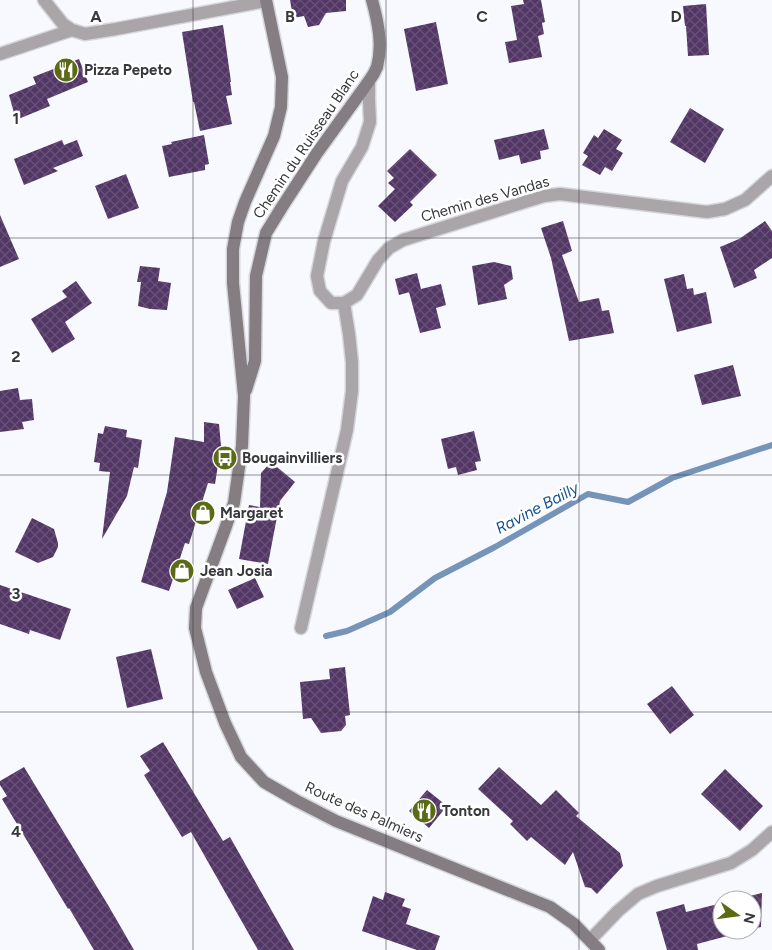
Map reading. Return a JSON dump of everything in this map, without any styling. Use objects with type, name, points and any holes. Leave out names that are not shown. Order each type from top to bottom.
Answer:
[{"type":"main road","points":[[244,396],[233,283],[233,249],[238,222],[274,136],[281,107],[282,77],[266,0]]},
{"type":"main road","name":"Chemin du Ruisseau Blanc","points":[[244,396],[255,360],[256,276],[266,234],[317,153],[369,81],[376,68],[380,48],[377,19],[372,0]]},
{"type":"main road","name":"Route des Palmiers","points":[[244,396],[242,446],[234,503],[196,608],[194,628],[206,672],[225,723],[241,757],[264,782],[336,821],[550,907],[574,924],[599,950]]},
{"type":"street","points":[[44,0],[63,24],[72,30],[85,34],[266,0]]},
{"type":"street","points":[[0,54],[72,30]]},
{"type":"street","points":[[301,628],[347,430],[352,391],[352,362],[344,303],[331,303],[320,291],[317,276],[324,241],[342,181],[362,147],[370,122],[369,81]]},
{"type":"street","name":"Chemin des Vandas","points":[[344,303],[357,295],[378,260],[389,248],[403,240],[544,196],[560,194],[707,212],[725,209],[745,200],[772,176]]},
{"type":"street","points":[[590,940],[618,911],[638,894],[656,886],[732,863],[752,850],[772,832]]},
{"type":"building","points":[[290,0],[346,0],[346,11],[326,13],[319,25],[308,27],[304,16],[293,18]]},
{"type":"building","points":[[523,0],[541,0],[545,22],[542,23],[544,34],[538,36],[542,57],[509,63],[505,42],[517,40],[511,6],[524,4]]},
{"type":"building","points":[[706,4],[709,55],[688,56],[683,6]]},
{"type":"building","points":[[436,22],[448,84],[416,91],[404,29]]},
{"type":"building","points":[[223,25],[232,95],[226,96],[232,124],[200,131],[193,102],[182,32]]},
{"type":"building","points":[[79,59],[88,82],[47,99],[50,106],[16,120],[9,95],[36,84],[33,77]]},
{"type":"building","points":[[690,108],[724,129],[705,163],[670,142]]},
{"type":"building","points":[[544,129],[549,149],[540,151],[541,159],[521,164],[519,155],[499,160],[494,140]]},
{"type":"building","points":[[604,129],[622,140],[616,149],[623,153],[612,171],[605,167],[600,175],[582,165],[588,156],[583,153],[594,135],[598,138]]},
{"type":"building","points":[[204,135],[209,164],[205,165],[205,170],[169,177],[162,146],[172,144],[171,142]]},
{"type":"building","points":[[62,140],[64,145],[77,140],[83,156],[53,168],[58,171],[24,185],[14,159]]},
{"type":"building","points":[[410,149],[437,175],[410,202],[413,205],[395,222],[378,206],[395,189],[388,183],[394,178],[387,171]]},
{"type":"building","points":[[126,174],[139,208],[108,219],[95,186]]},
{"type":"building","points":[[0,215],[19,259],[0,267]]},
{"type":"building","points":[[563,221],[572,251],[562,255],[579,302],[599,298],[602,311],[609,310],[614,333],[569,341],[551,258],[541,228]]},
{"type":"building","points":[[765,221],[772,231],[772,258],[754,270],[757,278],[734,288],[720,247],[739,239]]},
{"type":"building","points":[[494,262],[511,266],[513,279],[504,285],[507,299],[478,305],[472,266]]},
{"type":"building","points":[[140,266],[160,268],[158,281],[171,283],[167,310],[138,306],[141,282],[137,282]]},
{"type":"building","points":[[417,273],[421,289],[399,295],[395,279]]},
{"type":"building","points":[[684,274],[687,289],[693,288],[694,295],[706,292],[712,323],[677,332],[664,279]]},
{"type":"building","points":[[76,281],[92,303],[65,322],[75,339],[52,353],[31,319],[67,297],[62,291]]},
{"type":"building","points":[[441,284],[446,305],[436,308],[441,328],[420,333],[409,292]]},
{"type":"building","points":[[733,365],[741,396],[702,405],[694,375]]},
{"type":"building","points":[[18,388],[20,400],[32,399],[34,420],[22,422],[24,429],[0,432],[0,391]]},
{"type":"building","points":[[204,422],[219,424],[221,446],[215,484],[208,483],[189,544],[185,543],[169,591],[141,582],[167,492],[175,437],[204,442]]},
{"type":"building","points":[[105,426],[127,430],[126,437],[142,440],[138,468],[134,467],[127,496],[102,539],[110,472],[99,471],[100,463],[94,462],[98,433],[103,434]]},
{"type":"building","points":[[474,431],[481,461],[475,462],[477,470],[458,475],[456,467],[448,469],[441,439]]},
{"type":"building","points":[[271,462],[295,482],[280,501],[268,564],[239,559],[249,505],[260,507],[261,473]]},
{"type":"building","points":[[32,518],[54,529],[58,543],[53,557],[38,563],[15,552]]},
{"type":"building","points":[[255,578],[264,597],[237,609],[228,590]]},
{"type":"building","points":[[0,585],[71,609],[60,640],[30,630],[29,634],[0,624]]},
{"type":"building","points":[[151,649],[163,699],[127,708],[116,657]]},
{"type":"building","points":[[345,667],[350,715],[345,716],[346,725],[341,731],[321,733],[311,718],[303,719],[300,682],[330,679],[329,669]]},
{"type":"building","points":[[672,686],[694,715],[670,734],[647,704]]},
{"type":"building","points":[[163,742],[223,841],[230,837],[294,950],[258,950],[191,832],[182,837],[144,775],[150,771],[140,756]]},
{"type":"building","points":[[24,767],[134,950],[94,950],[68,909],[2,799],[7,796],[0,785],[0,781]]},
{"type":"building","points":[[499,767],[541,805],[556,790],[579,813],[576,816],[620,853],[623,866],[597,894],[591,888],[585,887],[573,852],[565,865],[531,837],[527,841],[510,824],[513,821],[478,789]]},
{"type":"building","points":[[725,769],[763,806],[740,831],[701,794]]},
{"type":"building","points":[[427,790],[447,806],[429,828],[409,811]]},
{"type":"building","points":[[385,892],[405,899],[402,906],[411,909],[406,924],[440,936],[435,950],[417,950],[362,931],[373,896],[383,900]]},
{"type":"building","points":[[684,904],[686,912],[712,906],[712,940],[697,944],[698,950],[667,950],[656,912]]},
{"type":"waterway","name":"Ravine Bailly","points":[[326,636],[347,631],[390,612],[435,578],[495,547],[588,494],[628,502],[672,478],[772,445]]},
{"type":"place","name":"Pizza Pepeto","points":[[66,70]]},
{"type":"place","name":"Bougainvilliers","points":[[225,458]]},
{"type":"place","name":"Margaret","points":[[203,513]]},
{"type":"place","name":"Jean Josia","points":[[182,571]]},
{"type":"place","name":"Tonton","points":[[424,811]]}]
